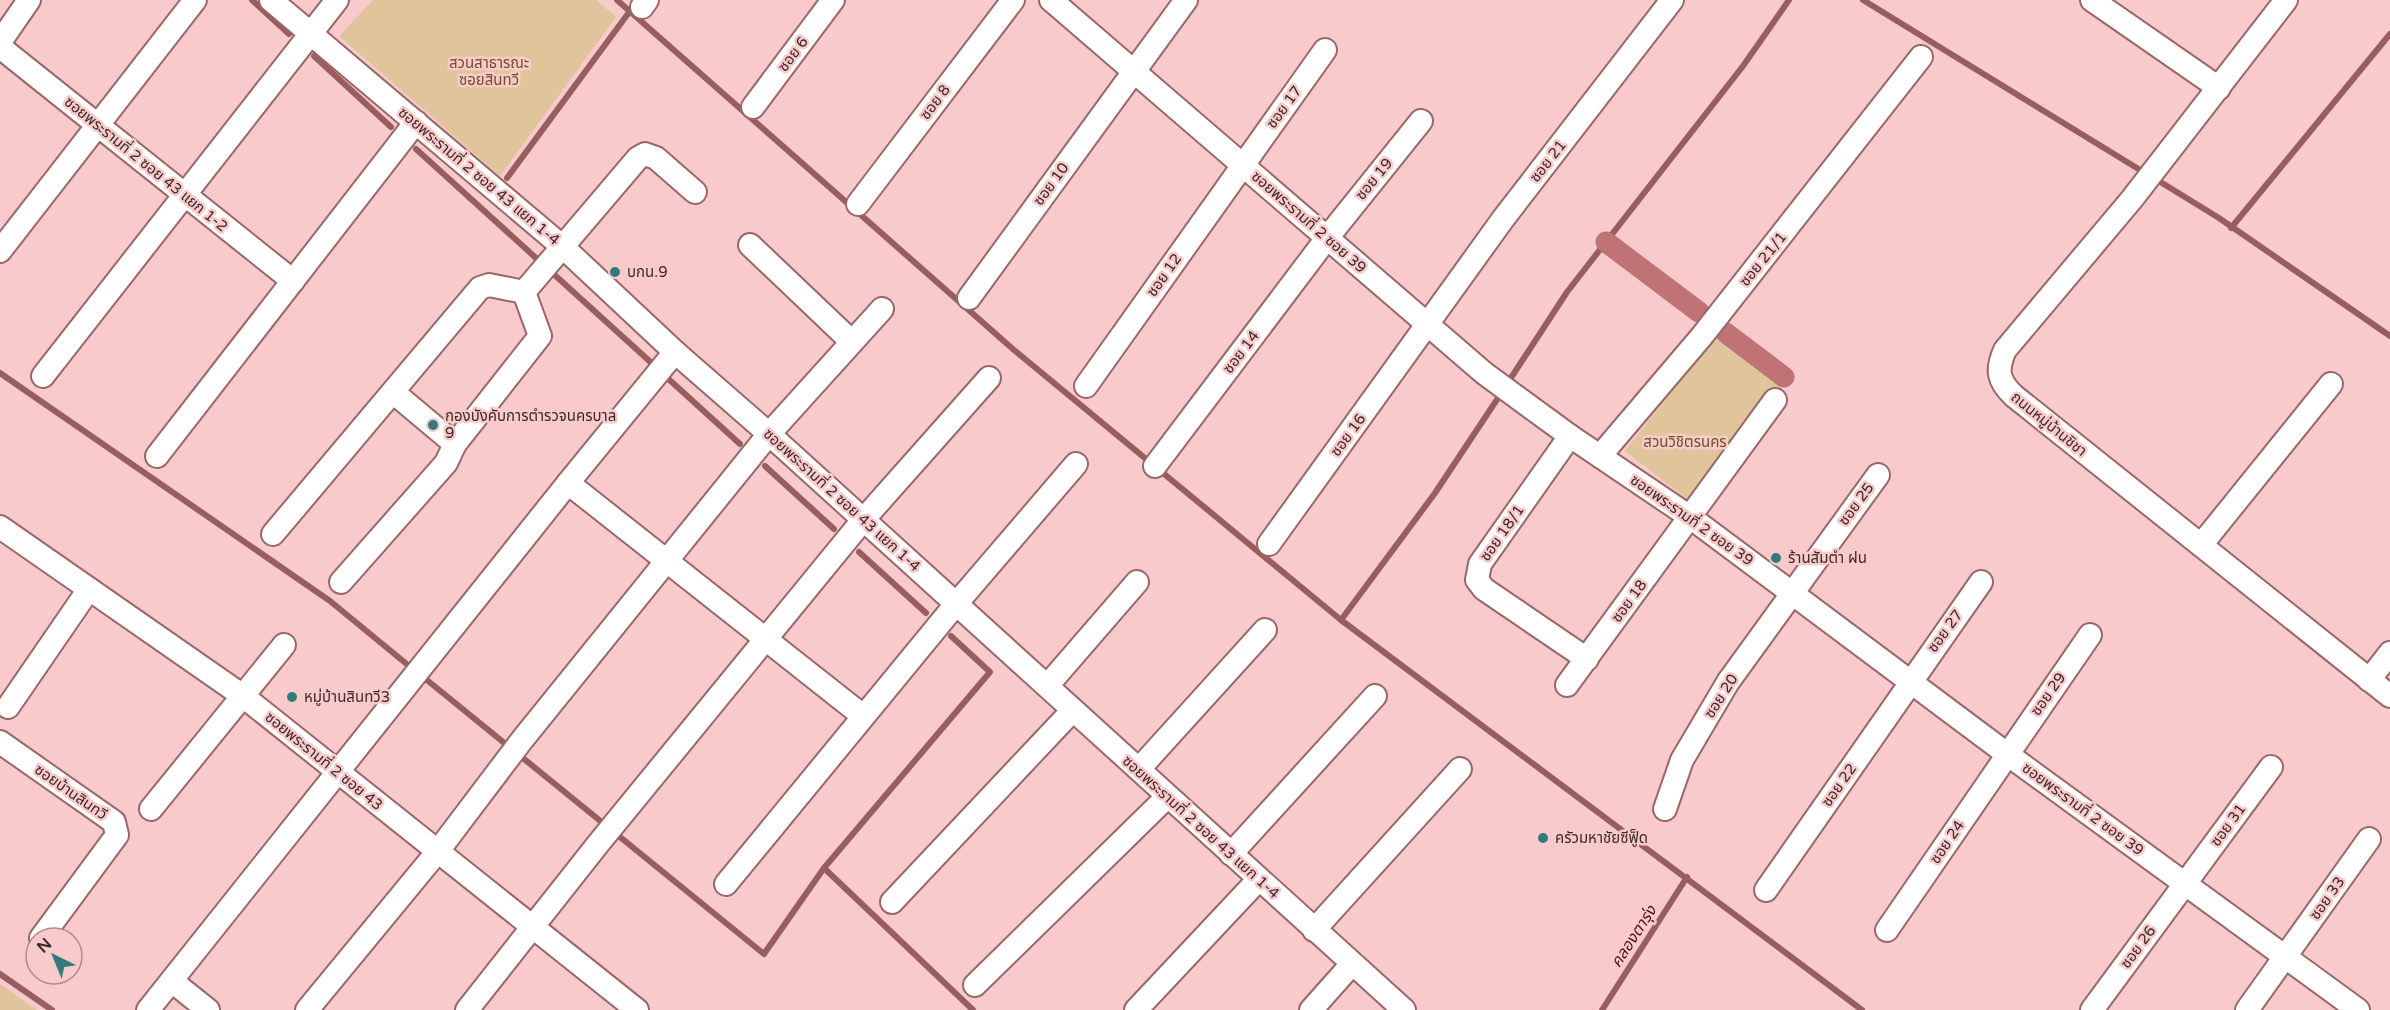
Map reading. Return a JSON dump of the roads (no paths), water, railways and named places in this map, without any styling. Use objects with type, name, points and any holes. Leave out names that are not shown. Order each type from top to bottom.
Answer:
[{"type":"street","points":[[0,42],[29,0]]},
{"type":"street","points":[[0,251],[195,0]]},
{"type":"street","name":"ซอยพระรามที่ 2 ซอย 43 แยก 1-4","points":[[271,0],[564,248],[675,352],[769,434],[1404,1010]]},
{"type":"street","points":[[43,376],[337,0]]},
{"type":"street","name":"ซอย 6","points":[[753,107],[832,0]]},
{"type":"street","name":"ซอย 8","points":[[858,204],[1013,0]]},
{"type":"street","name":"ซอยพระรามที่ 2 ซอย 39","points":[[1051,0],[1484,373],[1792,591],[2007,754],[2358,1010]]},
{"type":"street","name":"ซอย 10","points":[[969,298],[1186,0]]},
{"type":"street","name":"ซอย 21","points":[[1428,325],[1503,219],[1672,0]]},
{"type":"street","points":[[2092,0],[2219,88]]},
{"type":"street","name":"ถนนหมู่บ้านชิชา","points":[[2286,0],[2132,199],[2005,350],[1999,363],[1998,375],[2003,386],[2014,396],[2390,696]]},
{"type":"street","name":"ซอยพระรามที่ 2 ซอย 43 แยก 1-2","points":[[0,47],[293,281]]},
{"type":"street","name":"ซอย 17","points":[[1242,164],[1325,50]]},
{"type":"street","name":"ซอย 21/1","points":[[1600,456],[1702,336],[1922,57]]},
{"type":"street","name":"ซอย 19","points":[[1328,238],[1421,121]]},
{"type":"street","points":[[157,456],[416,123]]},
{"type":"street","points":[[524,292],[564,248],[638,158],[645,154],[656,158],[695,192]]},
{"type":"street","name":"ซอย 12","points":[[1086,386],[1242,164]]},
{"type":"street","name":"ซอย 14","points":[[1155,466],[1328,238]]},
{"type":"street","points":[[750,245],[852,342]]},
{"type":"street","points":[[273,534],[480,288],[489,285],[524,292]]},
{"type":"street","points":[[341,582],[446,463],[455,444],[540,336],[524,292]]},
{"type":"street","points":[[307,1010],[438,851],[502,765],[769,434],[882,309]]},
{"type":"street","name":"ซอย 16","points":[[1269,544],[1428,325]]},
{"type":"street","points":[[148,1010],[173,982],[407,684],[675,352]]},
{"type":"street","points":[[467,1010],[598,843],[863,520],[989,378]]},
{"type":"street","points":[[2201,545],[2331,384]]},
{"type":"street","points":[[393,392],[455,444]]},
{"type":"street","name":"ซอย 18","points":[[1567,686],[1775,400]]},
{"type":"street","name":"ซอย 18/1","points":[[1570,436],[1476,571],[1477,580],[1484,589],[1587,659]]},
{"type":"street","points":[[726,884],[956,604],[1076,464]]},
{"type":"street","name":"ซอย 25","points":[[1792,591],[1878,475]]},
{"type":"street","points":[[568,483],[669,560],[765,640],[863,716]]},
{"type":"street","name":"ซอยพระรามที่ 2 ซอย 43","points":[[0,527],[243,696],[534,927],[633,1009]]},
{"type":"street","points":[[1047,687],[1137,582]]},
{"type":"street","name":"ซอย 27","points":[[1910,680],[1981,582]]},
{"type":"street","points":[[8,706],[89,589]]},
{"type":"street","name":"ซอย 20","points":[[1665,809],[1682,760],[1728,682],[1792,591]]},
{"type":"street","points":[[1139,769],[1265,630]]},
{"type":"street","name":"ซอย 29","points":[[2007,754],[2090,635]]},
{"type":"street","points":[[151,809],[284,645]]},
{"type":"street","points":[[2369,680],[2390,653]]},
{"type":"street","name":"ซอย 22","points":[[1766,890],[1910,680]]},
{"type":"street","points":[[1231,854],[1375,696]]},
{"type":"street","points":[[892,902],[1073,710]]},
{"type":"street","name":"ซอยบ้านสินทวี","points":[[3,751],[114,822],[117,828],[117,836],[50,926]]},
{"type":"street","name":"ซอย 24","points":[[1887,930],[2007,754]]},
{"type":"street","name":"ซอย 31","points":[[2184,884],[2271,767]]},
{"type":"street","points":[[1314,930],[1460,769]]},
{"type":"street","points":[[975,985],[1167,797]]},
{"type":"street","name":"ซอย 33","points":[[2247,1010],[2368,838]]},
{"type":"street","points":[[1136,1010],[1259,879]]},
{"type":"street","name":"ซอย 26","points":[[2092,1010],[2184,884]]},
{"type":"street","points":[[1311,1010],[1353,964]]},
{"type":"street","points":[[173,982],[208,1010]]},
{"type":"waterway","points":[[252,0],[289,34]]},
{"type":"waterway","points":[[617,0],[1014,350],[1341,620],[1862,1010]]},
{"type":"waterway","points":[[1507,384],[1567,292],[1743,66],[1789,0]]},
{"type":"waterway","points":[[1863,0],[2145,173]]},
{"type":"waterway","points":[[507,178],[630,11]]},
{"type":"waterway","points":[[2231,228],[2390,34]]},
{"type":"waterway","points":[[314,56],[391,127]]},
{"type":"waterway","points":[[416,149],[656,367]]},
{"type":"waterway","points":[[2154,178],[2219,218],[2390,336]]},
{"type":"waterway","points":[[1606,242],[1699,312]]},
{"type":"waterway","points":[[1726,333],[1784,377]]},
{"type":"waterway","points":[[0,373],[330,601],[414,670]]},
{"type":"waterway","points":[[663,374],[740,444]]},
{"type":"waterway","points":[[1341,620],[1435,493],[1502,392]]},
{"type":"waterway","points":[[765,466],[834,529]]},
{"type":"waterway","points":[[859,552],[926,613]]},
{"type":"waterway","points":[[422,676],[764,954],[824,868],[990,672],[951,636]]},
{"type":"waterway","points":[[824,868],[973,1010]]},
{"type":"waterway","name":"คลองตารุ่ง","points":[[1602,1010],[1687,877]]},
{"type":"waterway","points":[[0,974],[52,1010]]},
{"type":"place","name":"บกน.9","points":[[615,272]]},
{"type":"place","name":"กองบังคับการตำรวจนครบาล 9","points":[[433,425]]},
{"type":"place","name":"ร้านสัมตำ ฝน","points":[[1776,558]]},
{"type":"place","name":"หมู่บ้านสินทวี3","points":[[292,697]]},
{"type":"place","name":"ครัวมหาชัยซีฟู็ด","points":[[1543,838]]},
{"type":"park label","name":"สวนสาธารณะ ซอยสินทวี","points":[[489,72]]},
{"type":"park label","name":"สวนวิชิตรนคร","points":[[1685,442]]}]
